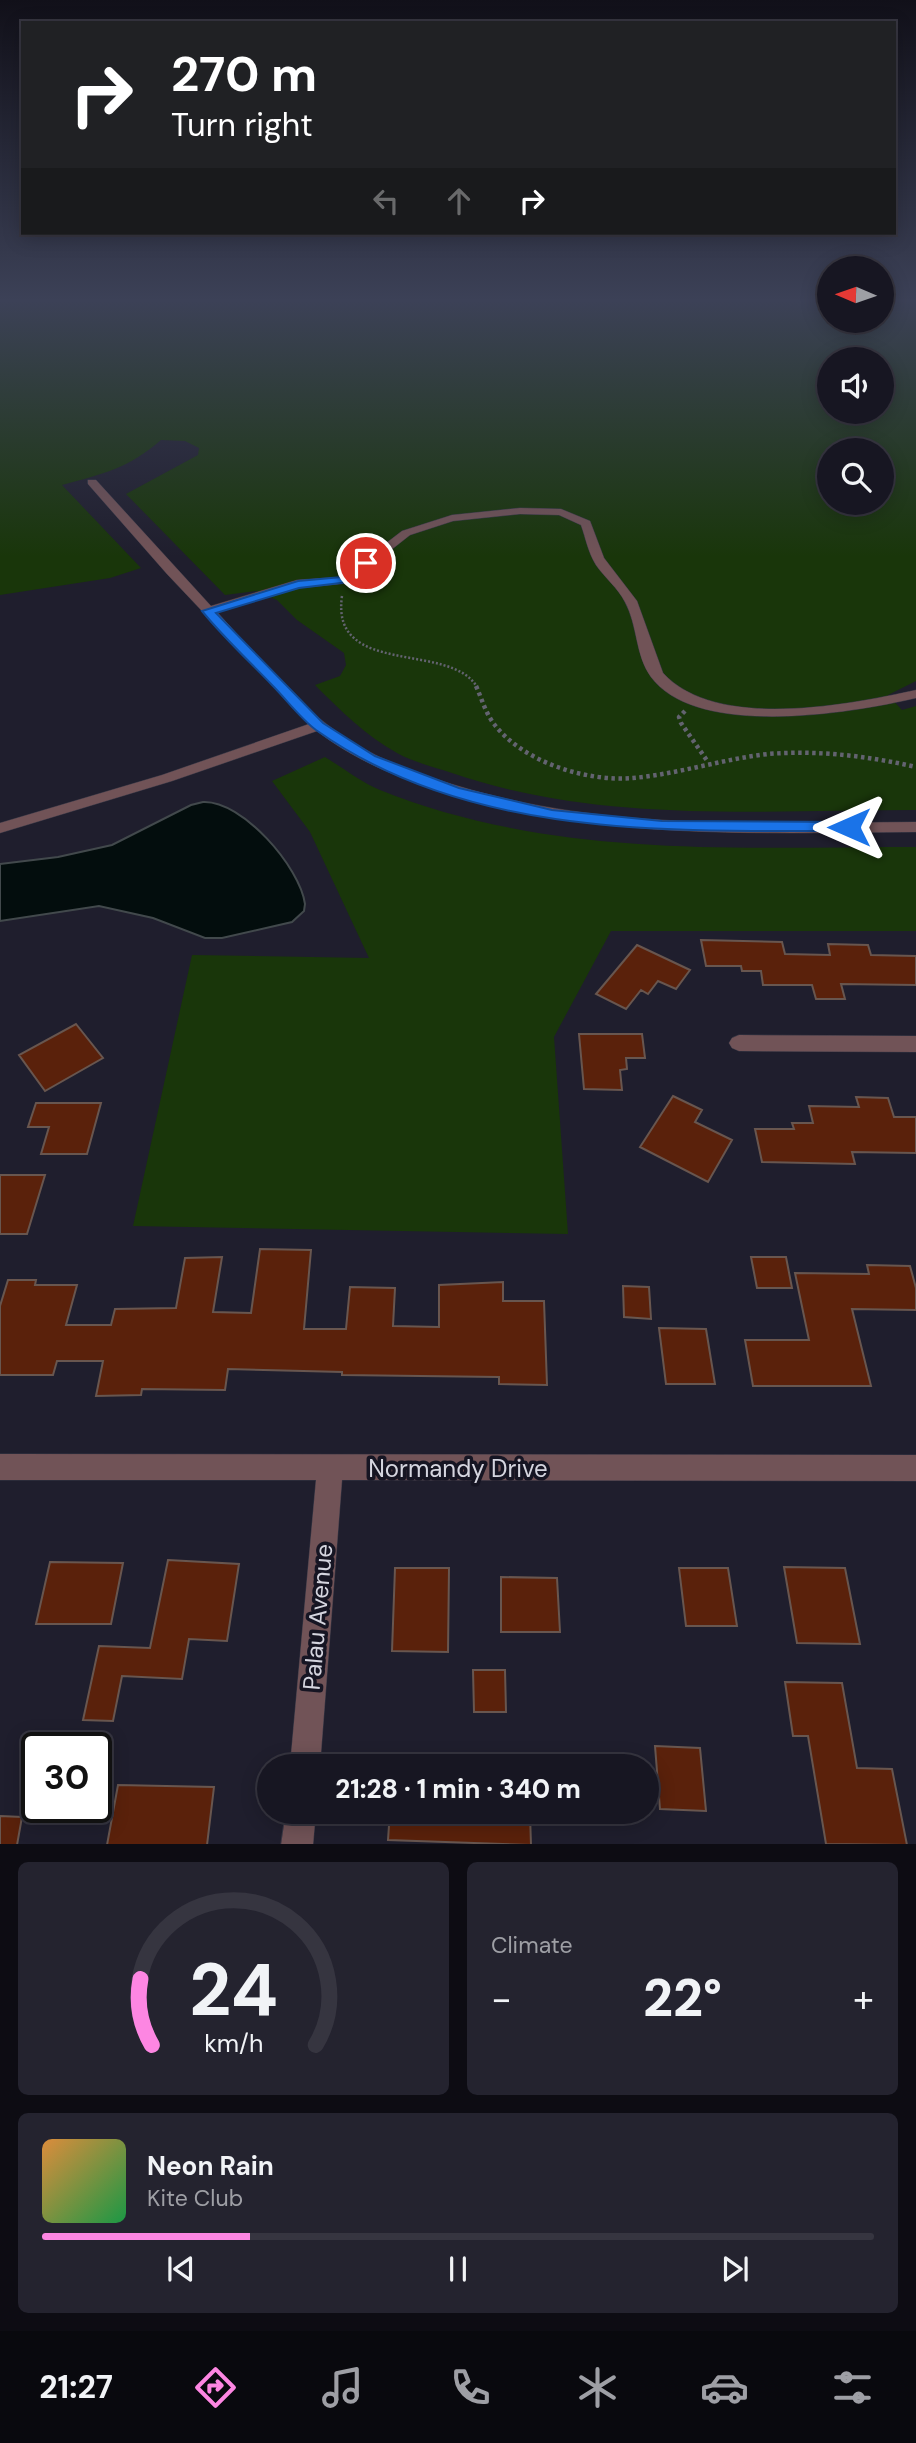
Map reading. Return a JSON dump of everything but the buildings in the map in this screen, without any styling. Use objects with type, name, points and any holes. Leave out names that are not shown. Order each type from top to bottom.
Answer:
[{"type":"street","points":[[92,482],[208,611],[318,726],[370,758],[398,771],[455,792],[552,815],[662,826],[916,827]]},
{"type":"street","points":[[208,611],[298,584],[345,580],[406,533],[442,520],[520,511],[572,514],[586,523],[599,559],[631,600],[639,618],[645,650],[654,669],[665,683],[694,700],[744,710],[783,711],[873,705],[916,694]]},
{"type":"street","points":[[0,828],[167,778],[318,726]]},
{"type":"street","points":[[739,1043],[916,1044]]},
{"type":"street","name":"Normandy Drive","points":[[0,1467],[916,1468]]},
{"type":"street","name":"Palau Avenue","points":[[306,1754],[330,1469]]},
{"type":"street","points":[[298,1844],[299,1824]]},
{"type":"path","points":[[345,580],[348,589],[338,607],[338,619],[344,628],[392,657],[465,674],[480,690],[480,699],[497,729],[525,751],[541,759],[615,778],[644,776],[708,762],[809,754],[866,758],[916,767]]},
{"type":"path","points":[[694,700],[679,717],[708,762]]},
{"type":"green space","points":[[0,385],[817,385],[817,424],[894,424],[894,385],[916,385],[916,681],[888,695],[902,710],[916,706],[916,810],[741,812],[623,807],[508,789],[403,756],[364,730],[315,685],[340,676],[346,665],[344,653],[297,620],[277,600],[256,591],[225,595],[126,494],[198,455],[199,448],[185,441],[161,440],[126,464],[62,485],[141,568],[110,578],[0,595]]},
{"type":"green space","points":[[325,757],[380,790],[445,812],[511,828],[577,838],[645,844],[780,848],[916,847],[916,931],[611,931],[554,1037],[568,1234],[133,1226],[192,955],[369,958],[310,832],[272,781]]},
{"type":"shaded area","points":[[203,802],[218,804],[235,812],[267,838],[281,855],[301,889],[305,904],[304,911],[292,922],[222,938],[205,938],[153,918],[99,906],[0,921],[0,864],[58,857],[112,845],[191,805]]},
{"type":"route","points":[[366,563],[345,580],[298,584],[208,611],[318,726],[370,758],[455,792],[552,815],[662,826],[849,827]]}]
